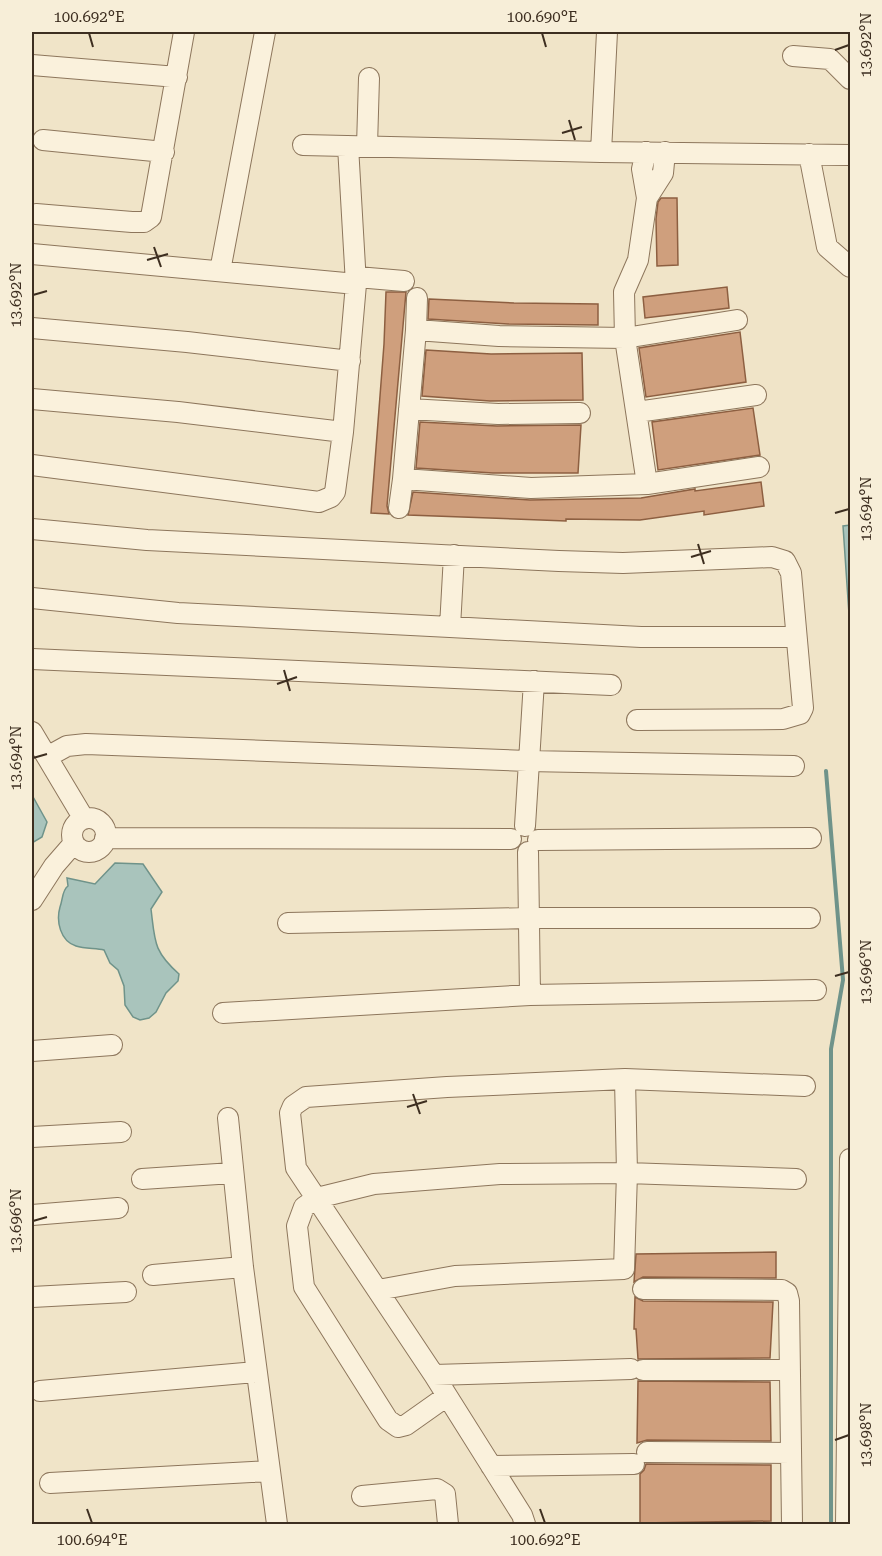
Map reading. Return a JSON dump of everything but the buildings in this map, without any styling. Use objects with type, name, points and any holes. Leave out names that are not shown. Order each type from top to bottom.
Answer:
[{"type":"street","points":[[36,214],[144,222],[151,217],[184,32]]},
{"type":"street","points":[[220,271],[265,32]]},
{"type":"street","points":[[600,152],[607,32]]},
{"type":"street","points":[[793,56],[830,59],[850,79]]},
{"type":"street","points":[[32,65],[177,77]]},
{"type":"street","points":[[32,465],[319,502],[331,497],[335,492],[350,361],[356,280],[357,146],[369,78]]},
{"type":"street","points":[[43,140],[164,152]]},
{"type":"street","points":[[303,145],[850,155]]},
{"type":"street","points":[[647,484],[625,338],[624,292],[638,260],[647,198],[663,173],[655,152]]},
{"type":"street","points":[[809,154],[827,247],[850,267]]},
{"type":"street","points":[[32,255],[220,271],[404,281]]},
{"type":"street","points":[[399,508],[417,298]]},
{"type":"street","points":[[416,330],[499,336],[625,338],[738,320]]},
{"type":"street","points":[[32,328],[187,342],[350,361]]},
{"type":"street","points":[[637,412],[756,395]]},
{"type":"street","points":[[32,399],[178,412],[343,432]]},
{"type":"street","points":[[409,409],[498,414],[580,412]]},
{"type":"street","points":[[403,479],[531,488],[647,484],[759,467]]},
{"type":"street","points":[[32,529],[147,540],[623,563],[779,558],[785,561],[791,573],[803,708],[800,714],[783,719],[637,720]]},
{"type":"street","points":[[450,627],[454,555]]},
{"type":"street","points":[[32,598],[178,613],[641,637],[796,637]]},
{"type":"street","points":[[32,659],[611,685]]},
{"type":"street","points":[[530,994],[525,839],[534,681]]},
{"type":"street","points":[[32,732],[84,819]]},
{"type":"street","points":[[47,757],[67,746],[86,744],[528,761],[794,766]]},
{"type":"street","points":[[84,819],[95,819],[104,826],[105,837],[100,847],[89,851],[78,847],[72,837],[75,826],[84,819]]},
{"type":"street","points":[[105,837],[811,838]]},
{"type":"street","points":[[32,900],[37,880],[74,843]]},
{"type":"street","points":[[288,923],[528,918],[810,918]]},
{"type":"street","points":[[223,1013],[530,994],[816,990]]},
{"type":"street","points":[[32,1051],[112,1045]]},
{"type":"street","points":[[378,1290],[455,1276],[624,1269],[627,1173],[625,1079]]},
{"type":"street","points":[[525,1524],[522,1515],[434,1375],[296,1168],[290,1113],[293,1106],[306,1097],[447,1087],[625,1079],[805,1086]]},
{"type":"street","points":[[228,1118],[243,1267],[277,1524]]},
{"type":"street","points":[[32,1137],[121,1132]]},
{"type":"street","points":[[846,1524],[849,1465],[850,1159]]},
{"type":"street","points":[[142,1179],[233,1173]]},
{"type":"street","points":[[447,1396],[406,1425],[398,1427],[388,1420],[304,1287],[297,1226],[304,1207],[317,1198],[374,1184],[500,1174],[627,1173],[796,1179]]},
{"type":"street","points":[[32,1215],[118,1208]]},
{"type":"street","points":[[153,1275],[243,1267]]},
{"type":"street","points":[[643,1289],[782,1290],[787,1293],[789,1302],[792,1524]]},
{"type":"street","points":[[32,1297],[126,1292]]},
{"type":"street","points":[[434,1375],[637,1369],[790,1370]]},
{"type":"street","points":[[40,1391],[256,1372]]},
{"type":"street","points":[[491,1466],[791,1453]]},
{"type":"street","points":[[50,1483],[269,1471]]},
{"type":"street","points":[[363,1496],[442,1491],[445,1494],[448,1524]]},
{"type":"water","points":[[850,525],[850,629],[843,526]]},
{"type":"water","points":[[32,795],[47,822],[42,837],[32,843]]},
{"type":"water","points":[[115,863],[143,864],[162,892],[151,909],[155,938],[164,959],[179,974],[178,981],[166,993],[156,1012],[149,1018],[140,1020],[133,1017],[125,1005],[124,986],[118,970],[110,963],[104,950],[79,947],[71,943],[66,940],[59,924],[60,907],[68,886],[67,878],[95,884]]},
{"type":"waterway","points":[[826,771],[843,980],[831,1049],[831,1524]]}]
